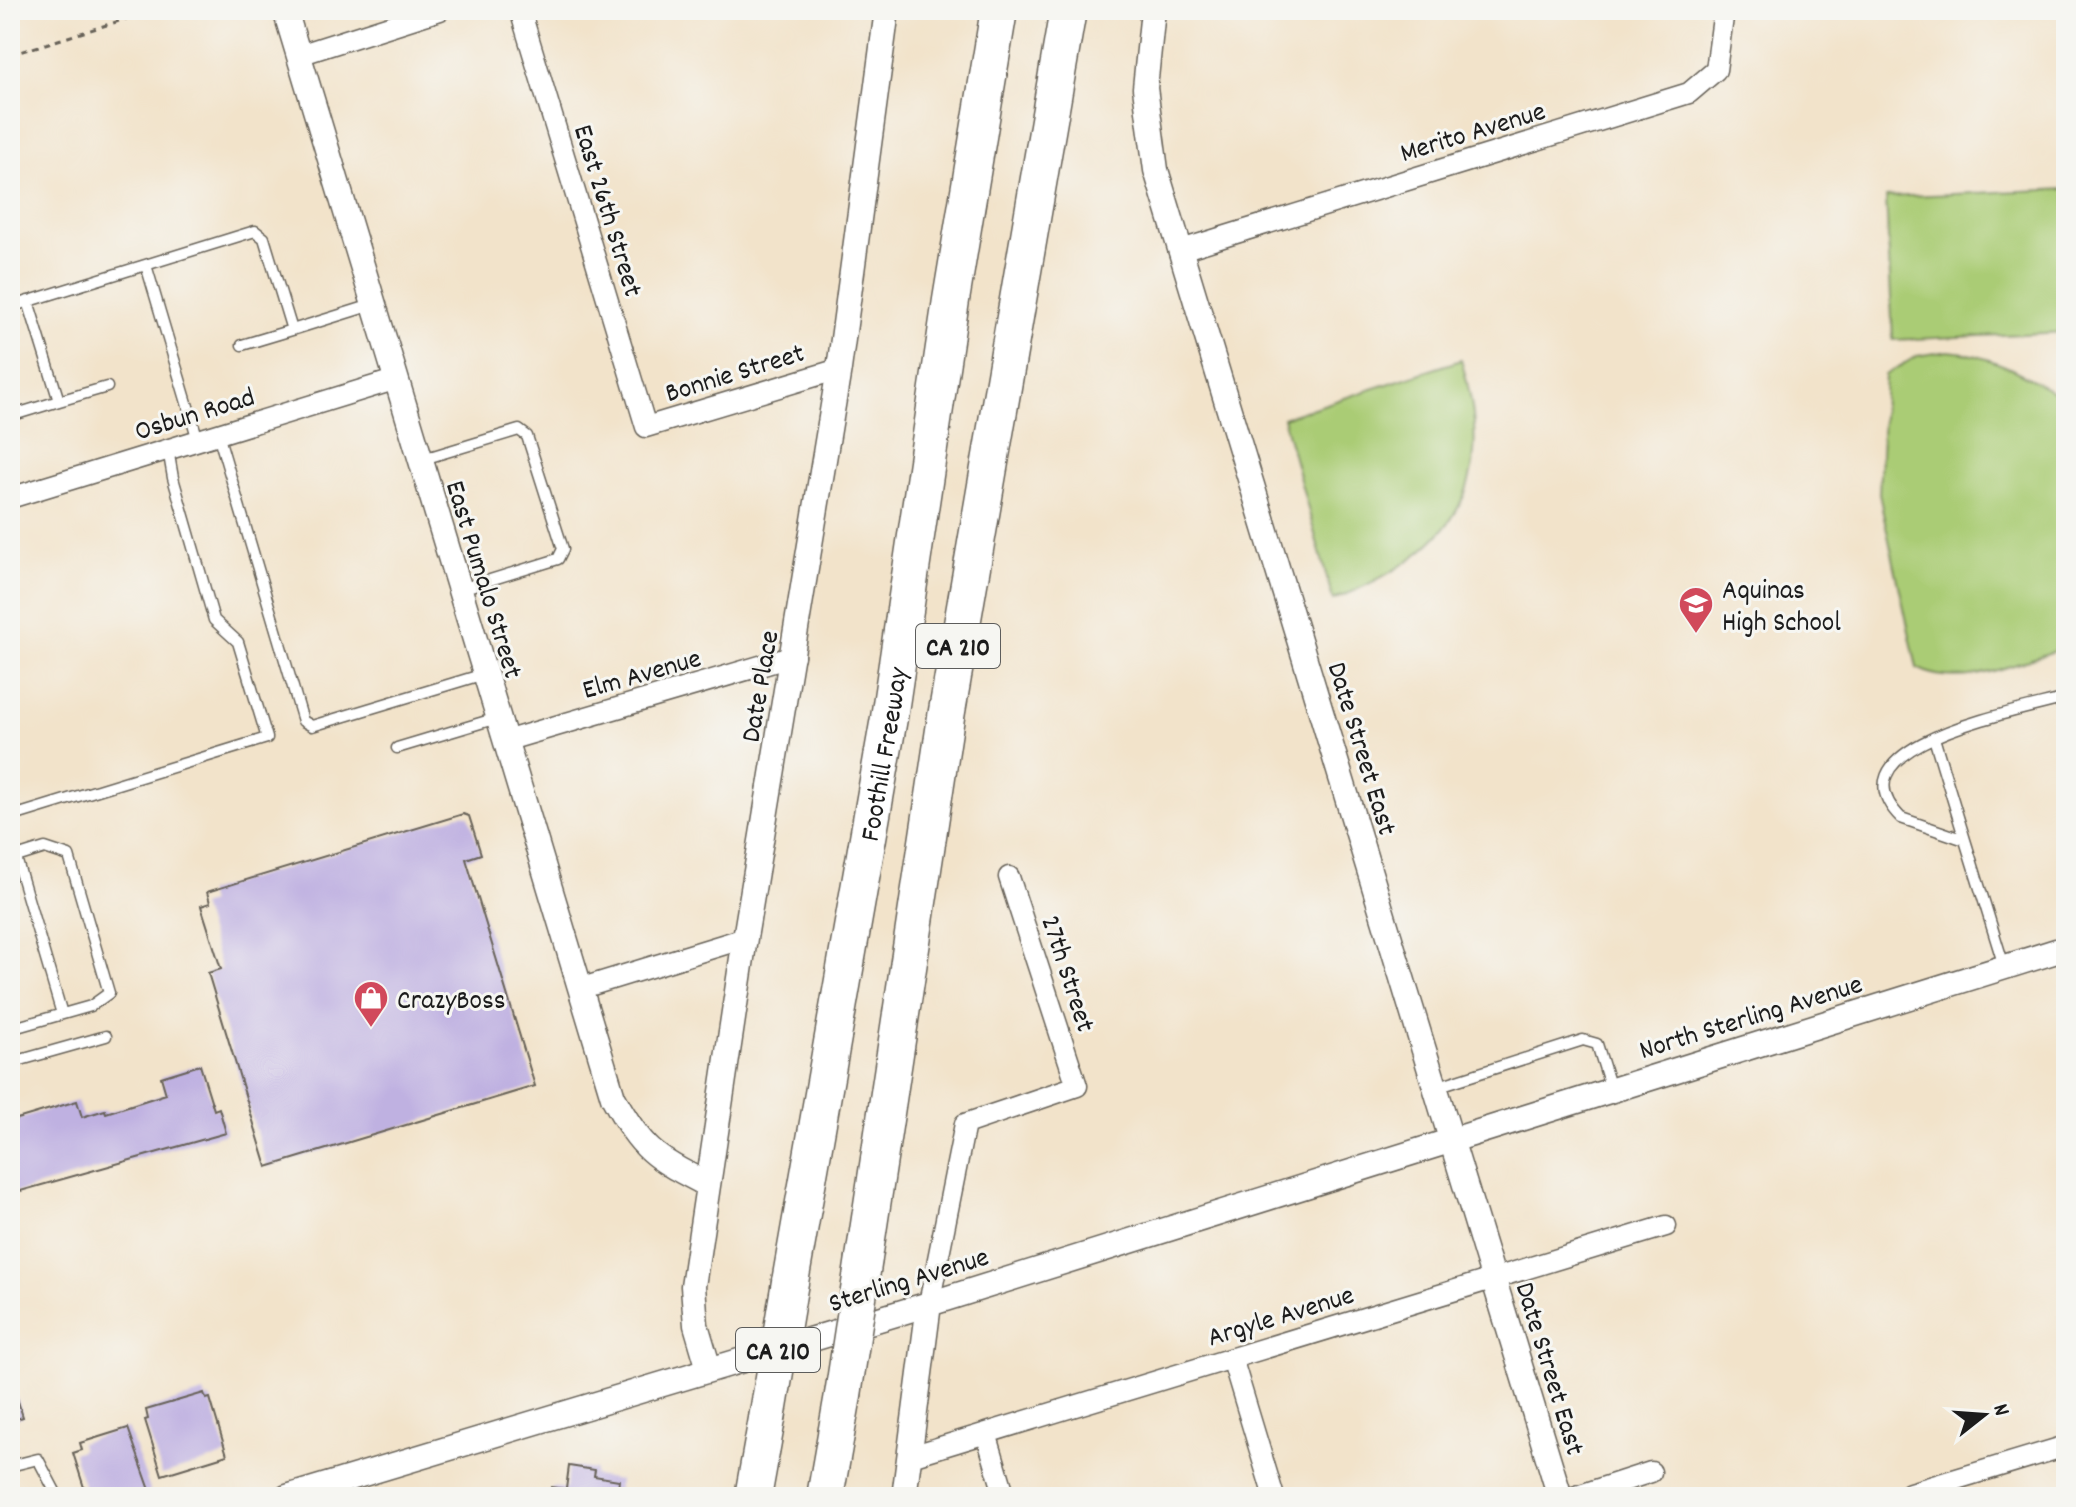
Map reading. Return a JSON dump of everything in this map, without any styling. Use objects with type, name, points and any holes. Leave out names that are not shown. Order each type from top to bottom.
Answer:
[{"type":"highway","points":[[973,10],[981,114]]},
{"type":"highway","name":"Foothill Freeway","points":[[753,1497],[889,718],[999,10]]},
{"type":"highway","name":"Foothill Freeway","points":[[825,1497],[946,717],[1069,19]]},
{"type":"street","name":"East Pumalo Street","points":[[285,10],[394,380],[613,1097],[632,1132],[653,1156],[708,1185]]},
{"type":"street","points":[[299,55],[440,10]]},
{"type":"street","name":"East 26th Street","points":[[520,10],[646,427]]},
{"type":"street","name":"Date Place","points":[[709,1369],[696,1325],[693,1286],[745,938],[839,369],[887,10]]},
{"type":"street","name":"Date Street East","points":[[1153,10],[1145,88],[1156,170],[1560,1497]]},
{"type":"street","name":"Merito Avenue","points":[[1181,250],[1689,93],[1716,70],[1724,10]]},
{"type":"street","name":"Bonnie Street","points":[[646,427],[839,369]]},
{"type":"street","name":"Osbun Road","points":[[10,498],[394,380]]},
{"type":"street","name":"Elm Avenue","points":[[501,729],[794,656]]},
{"type":"street","name":"27th Street","points":[[929,1304],[965,1124],[1077,1086],[1009,877]]},
{"type":"street","points":[[579,989],[745,938]]},
{"type":"street","name":"North Sterling Avenue","points":[[1452,1140],[2066,948]]},
{"type":"street","name":"Sterling Avenue","points":[[287,1497],[929,1304],[1452,1140]]},
{"type":"street","name":"Argyle Avenue","points":[[911,1456],[1666,1226]]},
{"type":"street","points":[[904,1497],[929,1304]]},
{"type":"street","points":[[1232,1358],[1274,1497]]},
{"type":"street","points":[[986,1433],[1005,1497]]},
{"type":"street","points":[[1910,1495],[2066,1446]]},
{"type":"street","points":[[1574,1497],[1651,1472]]},
{"type":"lane","points":[[1455,10],[1464,10]]},
{"type":"lane","points":[[10,307],[259,232],[292,330]]},
{"type":"lane","points":[[146,265],[208,437],[303,721],[312,726],[484,674]]},
{"type":"lane","points":[[28,301],[59,401]]},
{"type":"lane","points":[[242,345],[372,305]]},
{"type":"lane","points":[[10,416],[107,387]]},
{"type":"lane","points":[[419,461],[519,430],[527,436],[563,549],[558,559],[458,590]]},
{"type":"lane","points":[[10,817],[267,738],[238,642],[214,620],[173,478],[168,449]]},
{"type":"lane","points":[[1965,840],[1901,818],[1885,791],[1887,770],[1895,759],[1934,738],[2066,698]]},
{"type":"lane","points":[[397,748],[501,729]]},
{"type":"lane","points":[[1934,738],[2005,967]]},
{"type":"lane","points":[[10,1029],[91,1006],[109,993],[69,856],[45,848],[13,858],[62,1014]]},
{"type":"lane","points":[[10,1063],[106,1036]]},
{"type":"lane","points":[[1436,1087],[1583,1040],[1597,1044],[1611,1090]]},
{"type":"lane","points":[[10,1466],[38,1459],[58,1497]]},
{"type":"path","points":[[10,55],[142,14],[155,15],[172,10]]},
{"type":"green space","points":[[2066,189],[2066,332],[1893,340],[1886,197]]},
{"type":"green space","points":[[1948,351],[1995,362],[2066,399],[2066,647],[1992,672],[1953,677],[1934,675],[1917,668],[1879,494],[1885,375],[1917,356]]},
{"type":"green space","points":[[1461,360],[1472,406],[1474,446],[1469,481],[1456,511],[1436,538],[1408,561],[1333,600],[1283,418]]},
{"type":"building","name":"CrazyBoss","points":[[463,814],[469,816],[481,854],[466,859],[535,1086],[267,1167],[208,973],[221,969],[201,906],[210,903],[207,892]]},
{"type":"building","points":[[200,1065],[214,1110],[219,1108],[226,1133],[10,1194],[10,1121],[77,1101],[82,1117],[105,1110],[106,1113],[166,1094],[161,1077]]},
{"type":"building","points":[[10,1376],[23,1417],[10,1421]]},
{"type":"building","points":[[204,1393],[206,1399],[210,1398],[227,1455],[162,1475],[145,1420],[148,1419],[146,1410]]},
{"type":"building","points":[[128,1428],[150,1490],[148,1496],[87,1497],[73,1453],[82,1450],[80,1443]]},
{"type":"building","points":[[569,1466],[595,1470],[594,1476],[619,1480],[617,1497],[550,1497],[552,1487],[566,1489]]},
{"type":"place","name":"Aquinas High School","points":[[1696,635]]},
{"type":"place","name":"CrazyBoss","points":[[371,1029]]}]
